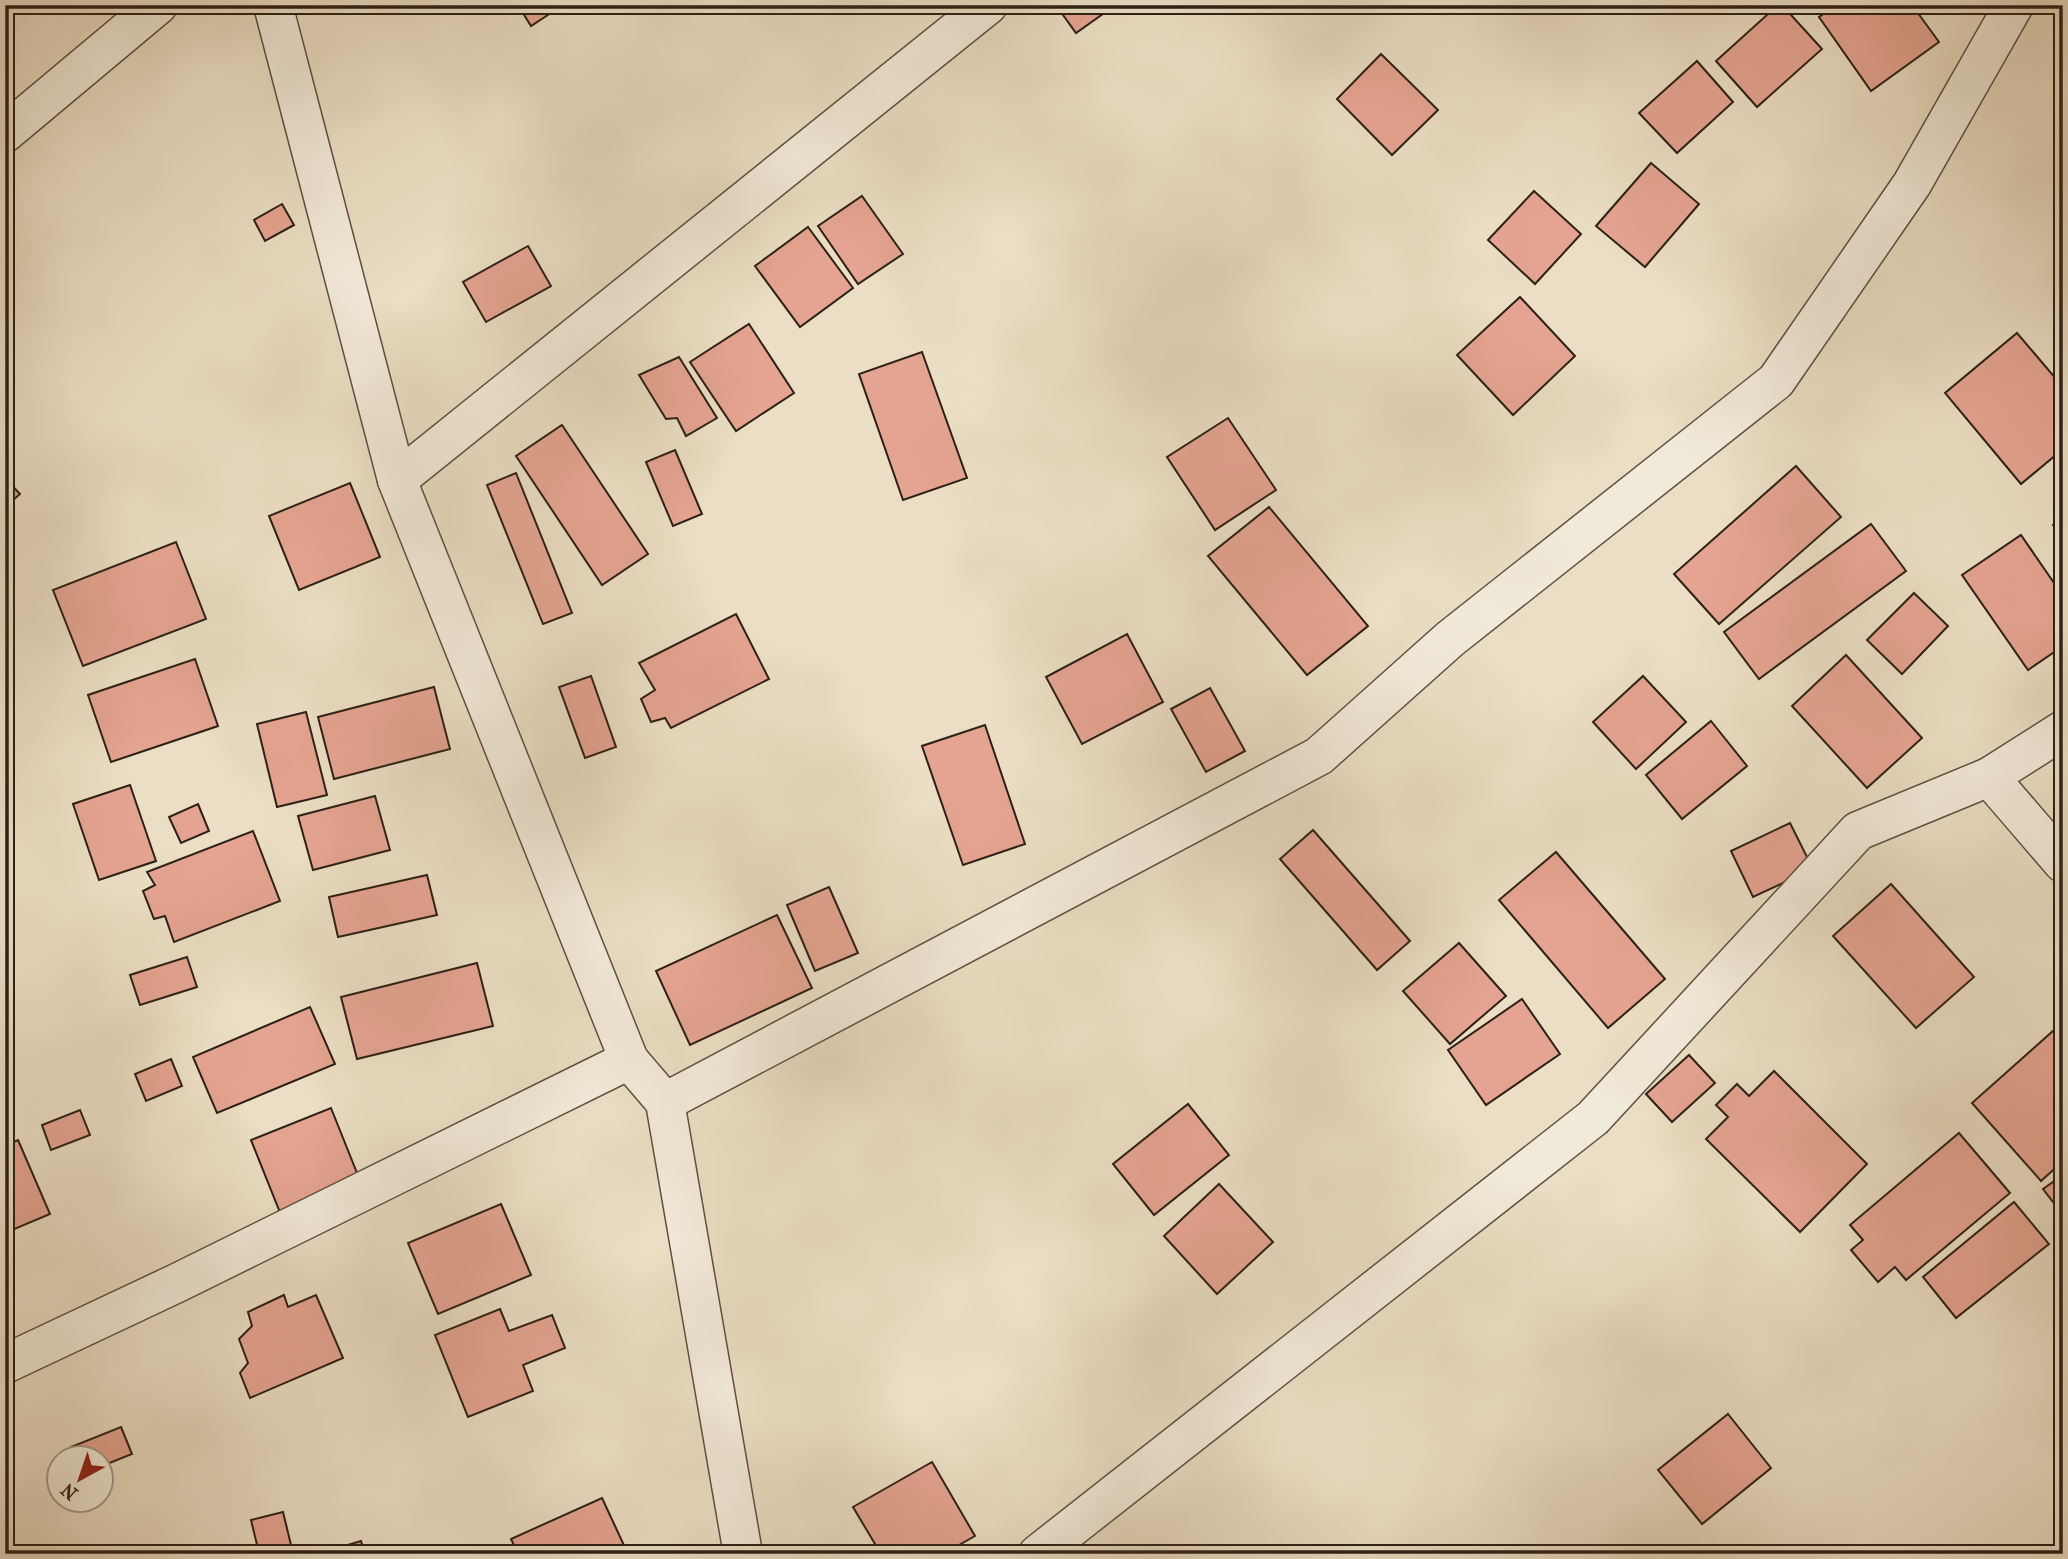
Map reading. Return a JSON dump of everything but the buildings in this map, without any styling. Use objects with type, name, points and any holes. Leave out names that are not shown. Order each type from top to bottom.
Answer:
[{"type":"street","points":[[5,133],[158,5]]},
{"type":"street","points":[[273,5],[397,480],[629,1060],[665,1102],[743,1554]]},
{"type":"street","points":[[397,480],[988,5]]},
{"type":"street","points":[[665,1102],[1319,756],[1450,639],[1776,381],[1912,184],[2014,5]]},
{"type":"street","points":[[1038,1554],[1593,1118],[1858,831],[1989,777],[2063,730]]},
{"type":"street","points":[[1989,777],[2063,863]]},
{"type":"street","points":[[5,1364],[190,1278],[629,1060]]}]
